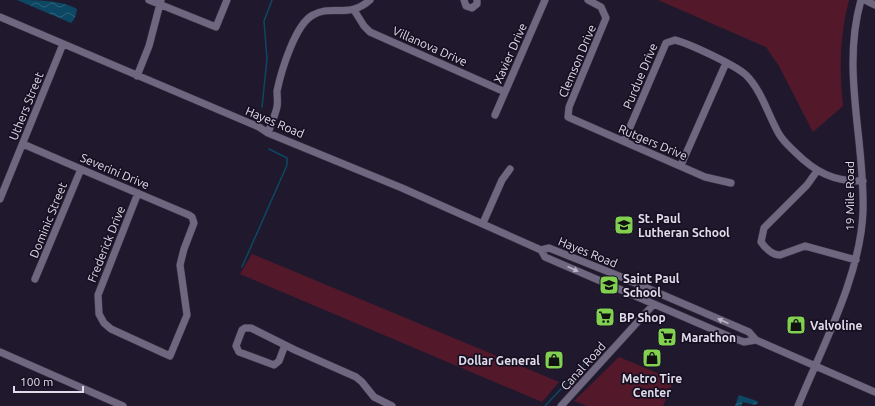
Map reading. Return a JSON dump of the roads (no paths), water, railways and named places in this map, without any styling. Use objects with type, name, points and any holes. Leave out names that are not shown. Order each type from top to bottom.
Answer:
[{"type":"street","points":[[149,0],[161,2],[213,27],[218,26],[227,0]]},
{"type":"street","points":[[268,133],[277,106],[277,92],[291,47],[302,24],[318,12],[354,10],[370,0]]},
{"type":"street","points":[[464,0],[466,6],[472,8],[477,4],[477,0]]},
{"type":"street","name":"Xavier Drive","points":[[495,115],[546,0]]},
{"type":"street","name":"Clemson Drive","points":[[568,117],[569,107],[605,24],[605,13],[601,7],[588,0]]},
{"type":"street","name":"19 Mile Road","points":[[798,406],[846,290],[856,260],[862,226],[863,181],[852,67],[854,35],[862,0]]},
{"type":"street","points":[[865,0],[875,5]]},
{"type":"street","points":[[137,76],[150,46],[161,2]]},
{"type":"street","name":"Villanova Drive","points":[[354,10],[364,26],[370,32],[505,92]]},
{"type":"street","name":"Hayes Road","points":[[0,17],[259,127],[268,133],[483,223],[541,250],[545,257],[653,305],[744,342],[756,340]]},
{"type":"street","name":"Purdue Drive","points":[[624,141],[666,43],[670,40],[679,41],[726,63]]},
{"type":"street","name":"Uthers Street","points":[[0,199],[63,44]]},
{"type":"street","points":[[681,166],[726,63],[740,70],[753,83],[779,134],[793,150],[817,171],[837,179],[863,181]]},
{"type":"street","name":"Rutgers Drive","points":[[568,117],[706,177],[731,183]]},
{"type":"street","name":"Severini Drive","points":[[23,144],[192,217],[194,223],[184,249],[180,265],[180,277],[186,298],[187,315],[170,356]]},
{"type":"street","name":"Dominic Street","points":[[35,279],[81,169]]},
{"type":"street","points":[[483,223],[502,180],[510,170]]},
{"type":"street","points":[[817,171],[807,185],[764,228],[761,242],[765,248],[776,255],[805,246],[856,260]]},
{"type":"street","name":"Frederick Drive","points":[[138,193],[99,288],[98,309],[104,323],[111,329],[170,356]]},
{"type":"street","name":"Hayes Road","points":[[541,250],[550,248],[619,276],[749,332],[756,340],[875,392]]},
{"type":"street","points":[[609,286],[613,279],[619,276]]},
{"type":"street","name":"Canal Road","points":[[561,406],[653,305]]},
{"type":"street","points":[[689,320],[695,315],[696,309]]},
{"type":"street","points":[[284,345],[279,362],[272,365],[240,352],[236,346],[242,330],[248,327],[270,336],[284,345],[356,377],[374,397],[392,406]]},
{"type":"street","points":[[0,352],[123,406]]},
{"type":"water","points":[[17,0],[56,2],[77,9],[75,17],[71,23]]},
{"type":"water","points":[[739,395],[757,401],[758,403],[755,405],[743,402],[741,406],[735,406]]},
{"type":"waterway","points":[[262,107],[267,59],[264,21],[272,0]]},
{"type":"waterway","points":[[242,267],[287,165],[287,158],[269,149]]},
{"type":"waterway","points":[[545,406],[588,360]]},
{"type":"place","name":"St. Paul Lutheran School","points":[[624,225]]},
{"type":"place","name":"Saint Paul School","points":[[609,285]]},
{"type":"place","name":"BP Shop","points":[[605,317]]},
{"type":"place","name":"Valvoline","points":[[796,325]]},
{"type":"place","name":"Marathon","points":[[667,337]]},
{"type":"place","name":"Metro Tire Center","points":[[652,358]]},
{"type":"place","name":"Dollar General","points":[[554,360]]}]
